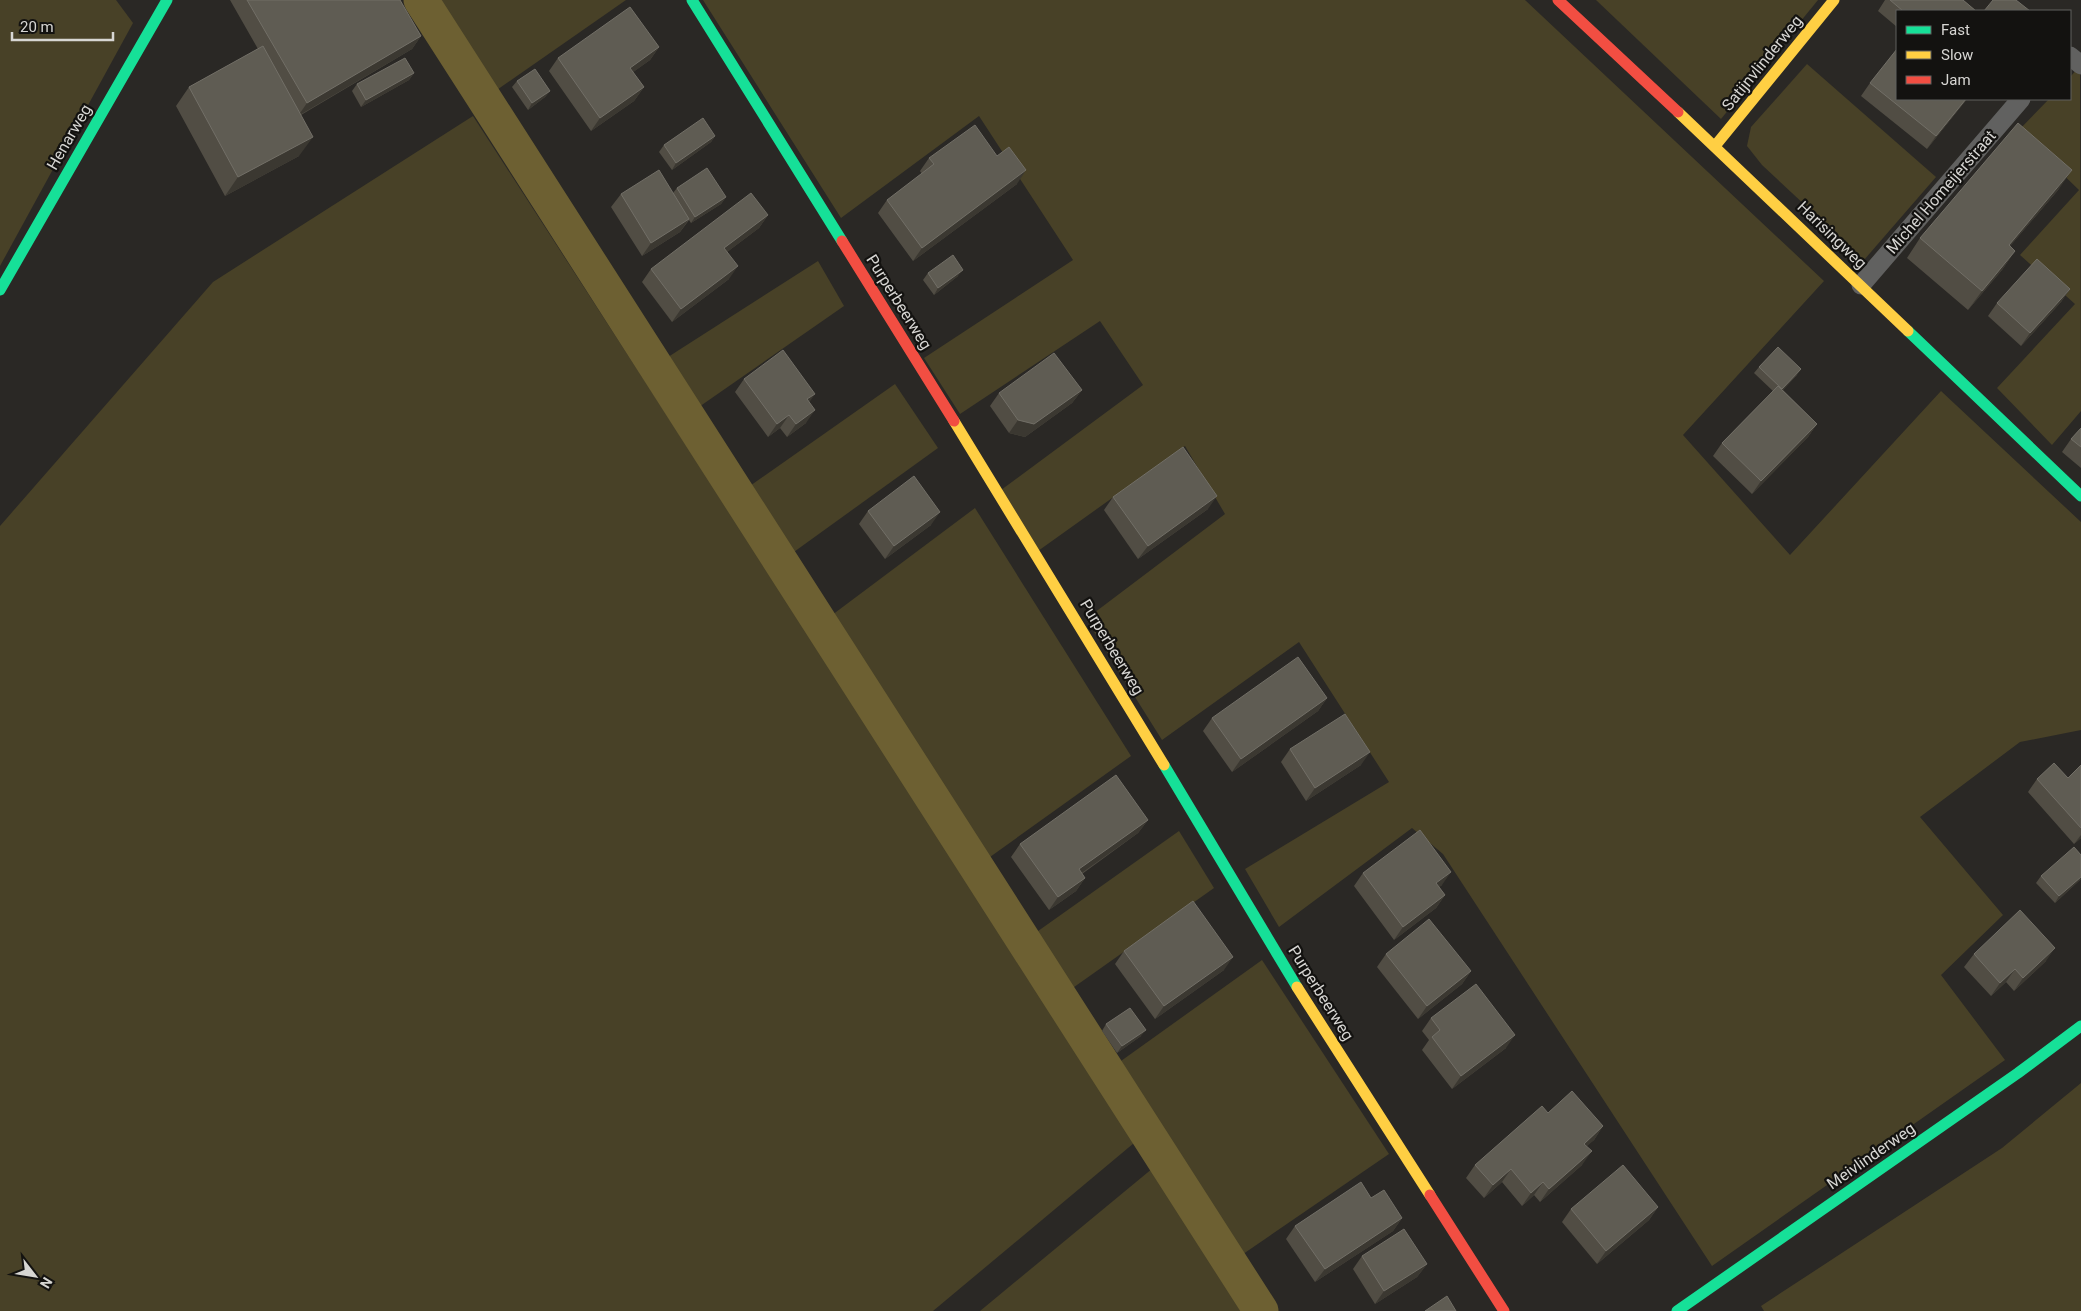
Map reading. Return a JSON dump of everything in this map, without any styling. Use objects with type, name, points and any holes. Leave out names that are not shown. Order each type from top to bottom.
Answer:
[{"type":"street","name":"Henarweg","points":[[0,290],[167,0]]},
{"type":"street","name":"Purperbeerweg","points":[[692,0],[1040,560],[1299,990],[1504,1311]]},
{"type":"street","name":"Harisingweg","points":[[1558,0],[1715,146],[2081,496]]},
{"type":"street","name":"Satijnvlinderweg","points":[[1715,146],[1834,0]]},
{"type":"street","name":"Meivlinderweg","points":[[1677,1311],[2018,1073],[2081,1026]]},
{"type":"lane","points":[[2071,57],[2081,65]]},
{"type":"lane","name":"Michel Homeijerstraat","points":[[1861,285],[2020,100]]},
{"type":"shaded area","points":[[0,0],[116,0],[133,23],[0,266]]},
{"type":"shaded area","points":[[421,0],[626,0],[484,99]]},
{"type":"shaded area","points":[[703,0],[1525,0],[1824,281],[1683,435],[1790,555],[1941,391],[2081,522],[2081,730],[2020,742],[1920,817],[2003,915],[1941,975],[2005,1060],[1712,1266],[1443,854],[1412,828],[1279,927],[1245,869],[1389,782],[1299,642],[1162,740],[1086,619],[1225,514],[1185,446],[1038,551],[1001,490],[1143,385],[1100,321],[960,414],[924,358],[1073,260],[979,116],[841,218]]},
{"type":"shaded area","points":[[1596,0],[1818,0],[1721,119]]},
{"type":"shaded area","points":[[1807,64],[1936,177],[1864,260],[1762,165],[1747,146],[1751,127]]},
{"type":"shaded area","points":[[2080,66],[2081,411],[2052,445],[1997,388],[2075,304],[2020,255],[2079,190],[2018,131],[2048,100],[2071,100],[2071,76]]},
{"type":"shaded area","points":[[473,116],[960,868],[1134,1143],[933,1311],[0,1311],[0,526],[213,282]]},
{"type":"shaded area","points":[[818,261],[844,306],[686,416],[654,366]]},
{"type":"shaded area","points":[[895,384],[938,448],[780,562],[737,495]]},
{"type":"shaded area","points":[[975,508],[1131,756],[976,867],[820,624]]},
{"type":"shaded area","points":[[1179,831],[1214,888],[1060,997],[1024,941]]},
{"type":"shaded area","points":[[1262,960],[1389,1154],[1230,1263],[1107,1071]]},
{"type":"shaded area","points":[[2081,1083],[2081,1311],[1764,1311],[1761,1306],[2002,1148]]},
{"type":"shaded area","points":[[1153,1168],[1243,1311],[980,1311]]},
{"type":"building","points":[[247,0],[400,0],[421,36],[307,103]]},
{"type":"building","points":[[1890,0],[1963,0],[1975,10],[1902,10]]},
{"type":"building","points":[[1993,0],[2016,0],[2029,10],[1985,10]]},
{"type":"building","points":[[630,7],[659,47],[630,68],[644,87],[600,118],[558,58]]},
{"type":"building","points":[[263,46],[313,137],[238,177],[189,87]]},
{"type":"building","points":[[1896,50],[1896,100],[1965,100],[1936,136],[1870,83]]},
{"type":"building","points":[[405,58],[414,73],[366,100],[357,84]]},
{"type":"building","points":[[535,69],[550,91],[532,103],[517,81]]},
{"type":"building","points":[[703,118],[715,136],[676,163],[664,145]]},
{"type":"building","points":[[2018,123],[2072,170],[2009,245],[2015,251],[1982,291],[1920,238]]},
{"type":"building","points":[[975,125],[997,156],[1009,147],[1026,170],[922,248],[887,200],[934,164],[929,158]]},
{"type":"building","points":[[707,168],[726,197],[695,217],[677,188]]},
{"type":"building","points":[[659,170],[689,219],[651,243],[621,194]]},
{"type":"building","points":[[751,193],[768,215],[724,248],[738,266],[681,309],[651,269]]},
{"type":"building","points":[[953,255],[963,270],[938,288],[928,273]]},
{"type":"building","points":[[2037,259],[2070,289],[2030,333],[1997,303]]},
{"type":"building","points":[[1778,347],[1801,369],[1782,389],[1759,367]]},
{"type":"building","points":[[783,350],[815,394],[807,399],[815,410],[796,424],[789,415],[777,424],[744,379]]},
{"type":"building","points":[[1054,353],[1082,390],[1034,424],[1018,420],[999,393]]},
{"type":"building","points":[[1778,386],[1817,424],[1761,481],[1722,443]]},
{"type":"building","points":[[2081,428],[2081,447],[2071,439]]},
{"type":"building","points":[[1183,447],[1217,496],[1148,546],[1113,497]]},
{"type":"building","points":[[914,476],[940,512],[894,546],[868,511]]},
{"type":"building","points":[[1298,657],[1327,698],[1241,759],[1212,718]]},
{"type":"building","points":[[1345,714],[1370,752],[1315,788],[1290,749]]},
{"type":"building","points":[[2054,763],[2068,778],[2081,765],[2081,828],[2037,779]]},
{"type":"building","points":[[1116,775],[1148,820],[1079,869],[1085,878],[1058,897],[1020,844]]},
{"type":"building","points":[[1420,830],[1451,872],[1436,883],[1445,895],[1403,927],[1363,873]]},
{"type":"building","points":[[2074,847],[2081,855],[2081,877],[2059,896],[2041,876]]},
{"type":"building","points":[[1193,901],[1233,957],[1164,1006],[1124,951]]},
{"type":"building","points":[[2020,910],[2055,948],[2023,978],[2015,969],[2000,983],[1974,954]]},
{"type":"building","points":[[1429,919],[1471,971],[1427,1006],[1386,954]]},
{"type":"building","points":[[1476,984],[1515,1035],[1461,1076],[1432,1037],[1440,1030],[1431,1018]]},
{"type":"building","points":[[1130,1008],[1146,1030],[1122,1046],[1106,1024]]},
{"type":"building","points":[[1572,1091],[1603,1126],[1584,1144],[1592,1151],[1549,1189],[1543,1182],[1531,1193],[1511,1169],[1493,1185],[1475,1165],[1542,1106],[1548,1113]]},
{"type":"building","points":[[1623,1165],[1658,1207],[1606,1251],[1571,1209]]},
{"type":"building","points":[[1361,1182],[1371,1198],[1384,1190],[1402,1218],[1325,1269],[1295,1226]]},
{"type":"building","points":[[1404,1229],[1427,1264],[1384,1291],[1362,1256]]},
{"type":"building","points":[[1447,1296],[1456,1311],[1425,1311]]},
{"type":"waterway","points":[[421,0],[1261,1311]]},
{"type":"traffic: fast","points":[[0,290],[167,0]]},
{"type":"traffic: fast","points":[[692,0],[842,241]]},
{"type":"traffic: fast","points":[[1908,331],[2081,496]]},
{"type":"traffic: fast","points":[[1164,765],[1297,987]]},
{"type":"traffic: fast","points":[[1677,1311],[2018,1073],[2081,1026]]},
{"type":"traffic: slow","points":[[1715,146],[1834,0]]},
{"type":"traffic: slow","points":[[1678,112],[1908,331]]},
{"type":"traffic: slow","points":[[954,421],[1164,765]]},
{"type":"traffic: slow","points":[[1297,987],[1430,1195]]},
{"type":"traffic: jam","points":[[1558,0],[1678,112]]},
{"type":"traffic: jam","points":[[842,241],[954,421]]},
{"type":"traffic: jam","points":[[1430,1195],[1504,1311]]}]
